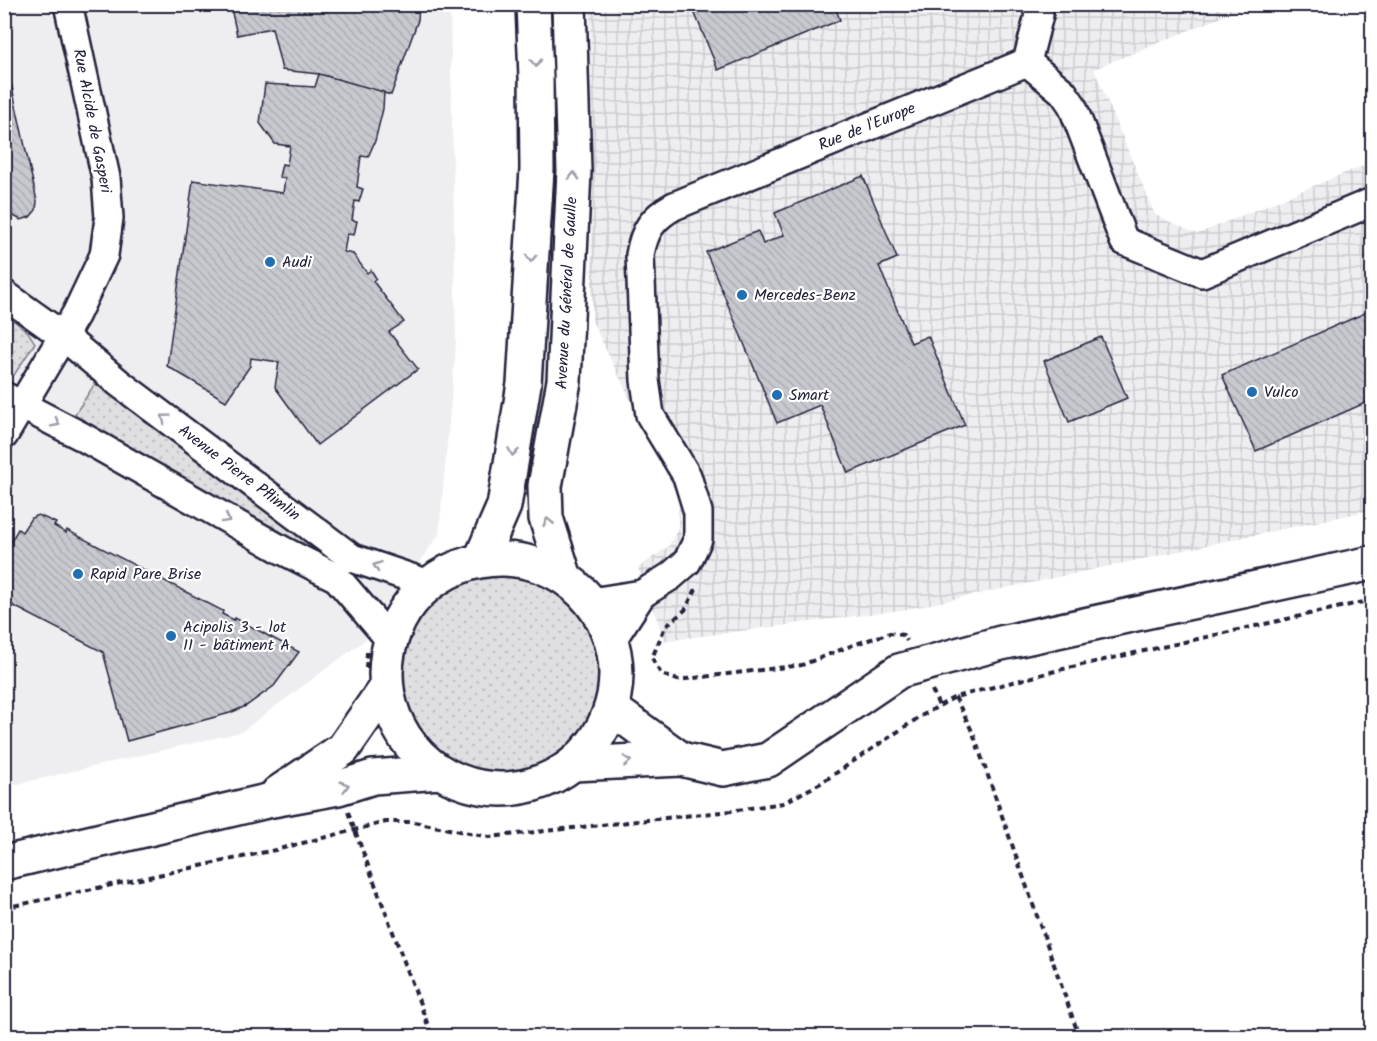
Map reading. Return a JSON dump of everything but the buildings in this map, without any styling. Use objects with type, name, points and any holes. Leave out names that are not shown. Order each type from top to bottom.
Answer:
[{"type":"main road","points":[[481,559],[504,506],[524,384],[537,169],[533,4]]},
{"type":"main road","name":"Avenue du Général de Gaulle","points":[[566,578],[546,518],[545,486],[564,381],[574,171],[569,4]]},
{"type":"main road","points":[[267,801],[343,749],[387,656],[379,643],[408,605],[429,584],[446,572],[481,559],[521,560],[548,568],[566,578],[591,602],[606,625],[612,639],[616,671],[611,708],[602,730],[586,752],[573,764],[543,781],[511,789],[490,789],[460,782],[440,772],[423,759],[405,738],[376,680]]},
{"type":"main road","points":[[573,764],[681,759],[723,769],[768,760],[898,671],[1001,643],[1372,563]]},
{"type":"main road","points":[[611,708],[681,759]]},
{"type":"main road","points":[[4,863],[267,801],[338,788],[373,777],[440,772]]},
{"type":"street","name":"Rue Alcide de Gasperi","points":[[63,336],[104,255],[109,218],[106,178],[68,4]]},
{"type":"street","points":[[1036,4],[1040,15],[1027,62],[1063,92],[1072,105],[1124,241],[1202,273],[1372,202]]},
{"type":"street","name":"Rue de l'Europe","points":[[591,602],[642,594],[671,576],[687,562],[698,539],[698,512],[687,476],[650,415],[645,380],[640,255],[642,241],[652,221],[674,206],[1027,62]]},
{"type":"street","name":"Avenue Pierre Pflimlin","points":[[4,294],[63,336],[118,383],[352,558],[429,584]]},
{"type":"street","points":[[4,435],[13,400],[63,336]]},
{"type":"street","points":[[13,400],[337,578],[379,643]]},
{"type":"street","name":"Rue de l'Europe","points":[[612,639],[642,594]]},
{"type":"path","points":[[666,627],[652,658],[661,674],[678,680],[802,665],[890,633],[903,635],[939,706]]},
{"type":"path","points":[[376,680],[379,643]]},
{"type":"path","points":[[955,697],[973,733],[1079,1036]]},
{"type":"path","points":[[355,830],[432,1036]]},
{"type":"shaded area","points":[[4,5],[450,5],[456,344],[439,534],[365,640],[241,732],[5,787]]},
{"type":"shaded area","points":[[590,5],[1251,5],[1094,69],[1155,215],[1197,234],[1372,162],[1372,510],[908,609],[665,641],[638,568],[669,546],[678,528],[679,500],[592,321]]},
{"type":"shaded area","points":[[5,314],[28,332],[35,343],[14,375],[5,377]]},
{"type":"shaded area","points":[[94,385],[103,385],[340,560],[335,568],[77,422],[75,414]]},
{"type":"shaded area","points":[[501,571],[521,573],[550,583],[581,609],[597,635],[603,655],[605,675],[603,695],[593,724],[567,755],[541,771],[521,777],[501,779],[481,777],[452,767],[421,741],[405,715],[399,695],[397,675],[399,655],[409,626],[435,595],[461,579],[481,573]]},
{"type":"place","name":"Audi","points":[[270,262]]},
{"type":"place","name":"Mercedes-Benz","points":[[742,295]]},
{"type":"place","name":"Vulco","points":[[1252,392]]},
{"type":"place","name":"Smart","points":[[777,395]]},
{"type":"place","name":"Rapid Pare Brise","points":[[78,574]]},
{"type":"place","name":"Acipolis 3 - lot 11 - bâtiment A","points":[[171,636]]}]
